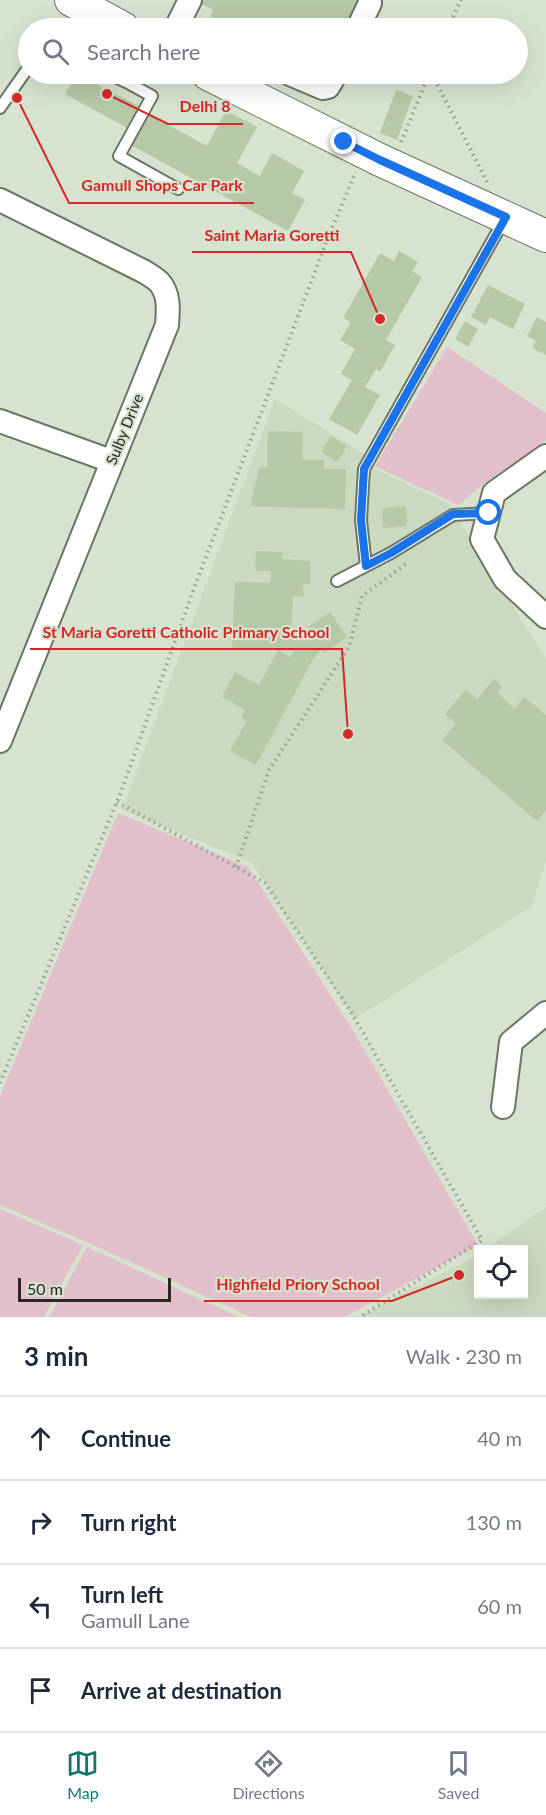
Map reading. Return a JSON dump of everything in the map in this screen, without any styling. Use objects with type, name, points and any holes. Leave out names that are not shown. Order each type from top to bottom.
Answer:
[{"type":"street","points":[[71,0],[104,18]]},
{"type":"street","points":[[185,18],[190,0]]},
{"type":"street","points":[[363,18],[370,3]]},
{"type":"street","points":[[228,84],[380,160],[546,236]]},
{"type":"street","points":[[314,84],[323,88],[330,84]]},
{"type":"street","name":"Sulby Drive","points":[[0,200],[143,271],[160,282],[168,307],[167,325],[0,741]]},
{"type":"street","points":[[0,421],[111,461]]},
{"type":"street","points":[[546,456],[494,493],[483,539],[505,579],[546,617]]},
{"type":"street","points":[[503,1107],[511,1042],[546,1013]]},
{"type":"lane","points":[[0,108],[18,82]]},
{"type":"lane","points":[[130,84],[152,96],[119,156],[178,189]]},
{"type":"lane","points":[[366,566],[361,520],[364,469],[506,217]]},
{"type":"lane","points":[[337,581],[391,553],[453,514],[489,513]]},
{"type":"path","points":[[453,18],[461,0]]},
{"type":"path","points":[[400,145],[427,84]]},
{"type":"path","points":[[436,84],[506,217]]},
{"type":"path","points":[[0,1083],[117,802],[197,579],[357,168]]},
{"type":"path","points":[[236,867],[269,770],[349,647],[362,596],[409,562]]},
{"type":"path","points":[[117,802],[266,883],[351,1012],[482,1240],[360,1317]]},
{"type":"shaded area","points":[[447,347],[546,413],[546,440],[458,505],[375,466]]},
{"type":"shaded area","points":[[275,399],[366,455],[375,469],[449,504],[546,659],[546,860],[532,906],[355,1019],[251,862],[122,810]]},
{"type":"shaded area","points":[[118,813],[248,867],[353,1030],[478,1245],[474,1245],[474,1247],[345,1317],[251,1317],[0,1205],[0,1096]]},
{"type":"shaded area","points":[[546,1207],[546,1317],[357,1317],[474,1257],[474,1299],[528,1299],[528,1245],[492,1245]]},
{"type":"shaded area","points":[[0,1209],[83,1245],[44,1317],[0,1317]]},
{"type":"shaded area","points":[[87,1247],[239,1317],[49,1317]]},
{"type":"building","points":[[199,0],[365,0],[355,18],[214,18],[210,16],[213,10],[198,2]]},
{"type":"building","points":[[71,84],[96,84],[139,106],[127,128],[65,94]]},
{"type":"building","points":[[396,90],[413,96],[397,140],[380,133]]},
{"type":"building","points":[[226,110],[257,127],[237,163],[260,176],[272,153],[304,171],[292,193],[305,200],[288,231],[129,144],[146,113],[207,146]]},
{"type":"building","points":[[399,251],[418,262],[412,271],[422,277],[386,340],[395,345],[380,372],[376,369],[365,387],[380,395],[357,435],[329,419],[352,380],[341,374],[355,349],[340,340],[351,322],[343,318],[380,253],[394,261]]},
{"type":"building","points":[[488,285],[525,304],[513,329],[490,317],[486,325],[471,317]]},
{"type":"building","points":[[537,317],[546,322],[546,355],[532,348],[536,341],[527,336]]},
{"type":"building","points":[[465,321],[478,329],[468,347],[455,339]]},
{"type":"building","points":[[268,431],[303,432],[302,460],[324,460],[324,469],[346,469],[345,509],[250,506],[259,468],[267,467]]},
{"type":"building","points":[[331,436],[347,446],[337,462],[321,452]]},
{"type":"building","points":[[406,506],[407,526],[383,528],[382,508]]},
{"type":"building","points":[[256,551],[283,552],[282,559],[310,561],[310,584],[303,584],[304,597],[293,596],[291,633],[312,635],[307,628],[330,612],[347,637],[324,653],[321,649],[312,661],[256,765],[230,751],[247,721],[241,718],[245,710],[222,697],[235,672],[259,685],[278,650],[232,648],[235,582],[270,583],[271,571],[255,571]],"holes":[[[278,650],[293,651],[290,657]]]},
{"type":"building","points":[[494,679],[502,686],[497,693],[515,709],[524,697],[546,715],[546,810],[537,821],[442,740],[456,723],[445,714],[466,689],[477,699]]},
{"type":"place","name":"Delhi 8","points":[[107,94]]},
{"type":"place","name":"Gamull Shops Car Park","points":[[17,98]]},
{"type":"place","name":"Saint Maria Goretti","points":[[380,319]]},
{"type":"place","name":"St Maria Goretti Catholic Primary School","points":[[348,734]]},
{"type":"place","name":"Highfield Priory School","points":[[459,1275]]},
{"type":"route","points":[[344,142],[506,217],[364,469],[361,520],[366,566],[453,514],[489,513]]}]
